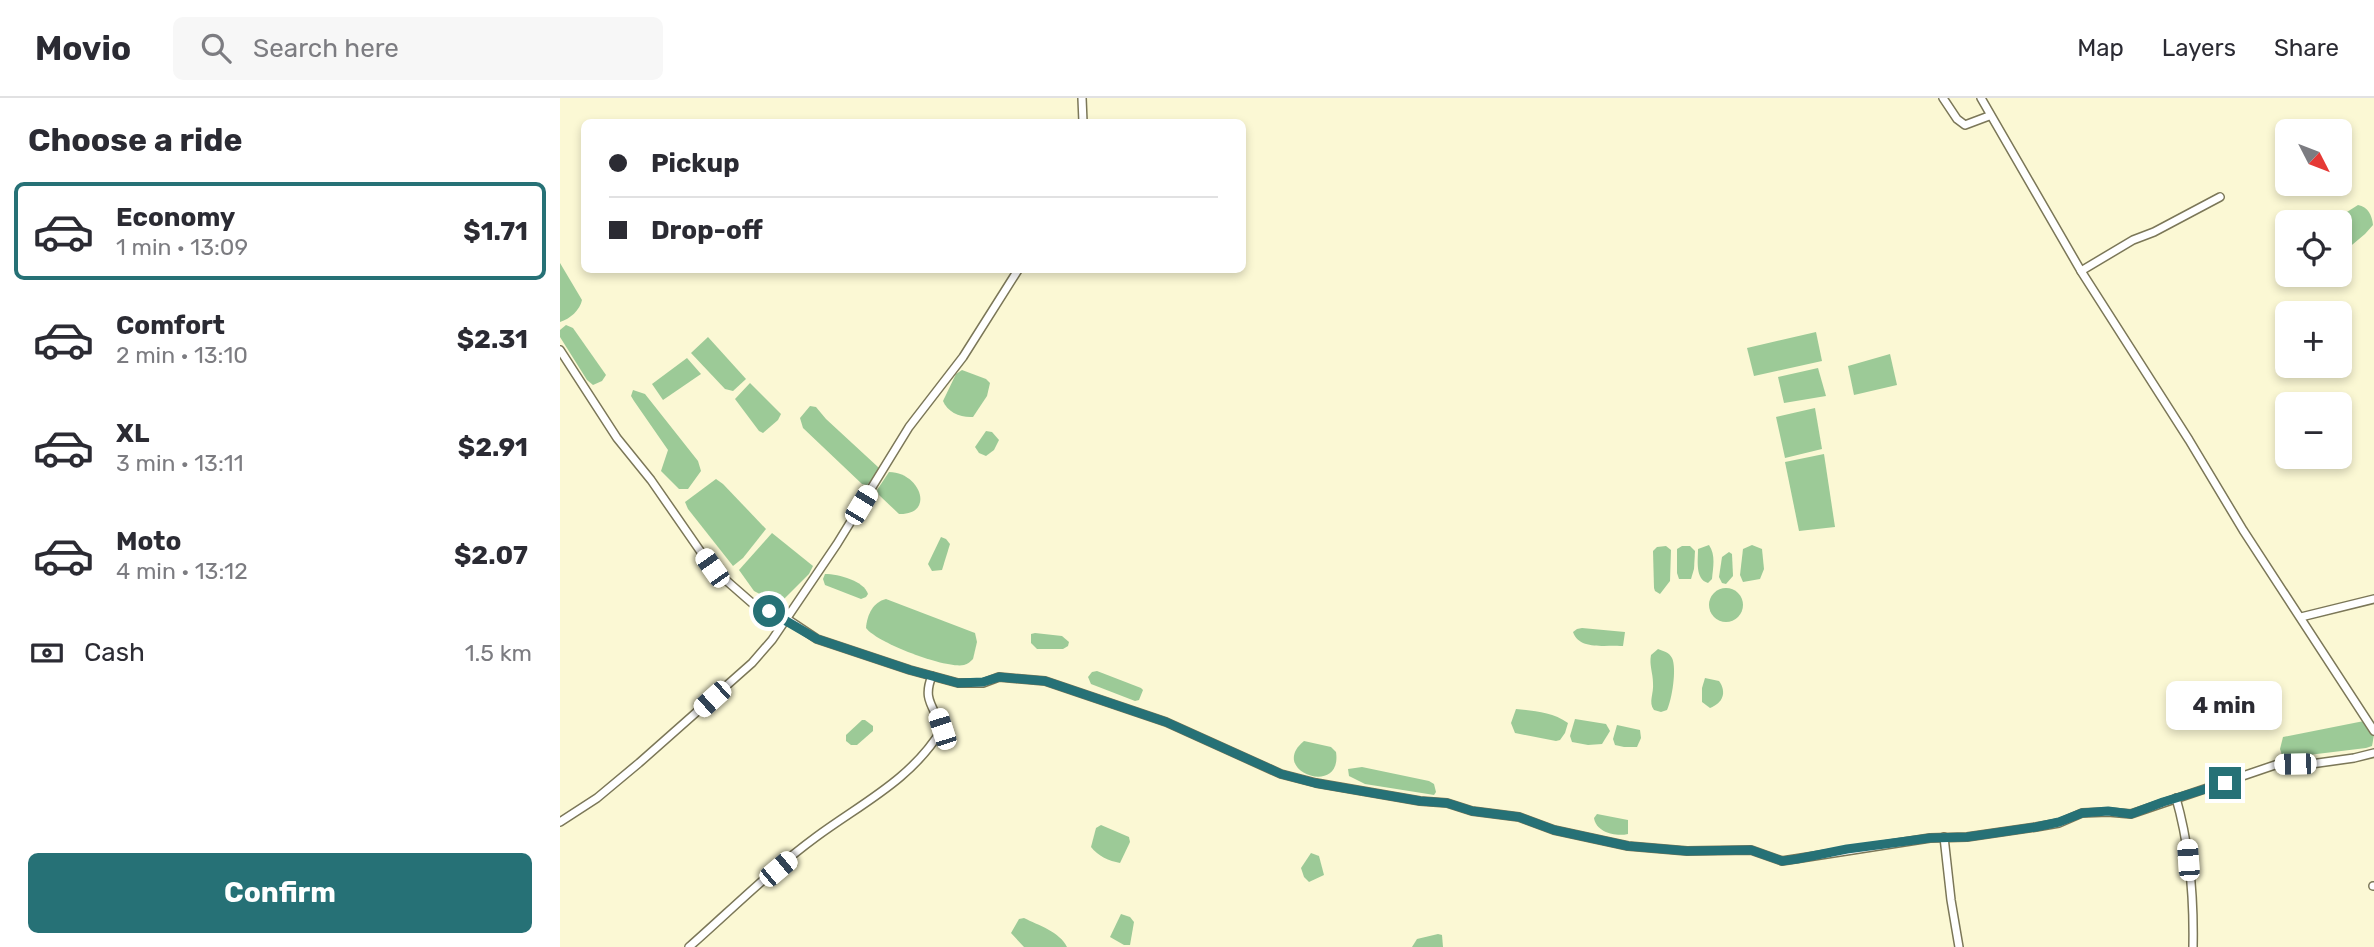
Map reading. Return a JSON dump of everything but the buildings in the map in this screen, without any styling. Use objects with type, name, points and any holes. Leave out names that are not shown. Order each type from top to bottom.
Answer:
[{"type":"street","points":[[1082,98],[1083,119]]},
{"type":"street","points":[[1942,98],[1957,119],[1965,125],[1989,116]]},
{"type":"street","points":[[1981,98],[2081,271],[2374,731]]},
{"type":"street","points":[[2081,271],[2133,240],[2154,232],[2220,197]]},
{"type":"street","points":[[560,822],[597,798],[629,772],[752,663],[787,619],[909,427],[963,357],[1016,273]]},
{"type":"street","points":[[560,350],[617,438],[651,480],[712,568],[751,603],[787,619],[817,639],[958,683],[983,682],[999,677],[1045,681],[1166,722],[1281,774],[1315,783],[1519,817],[1554,830],[1628,846],[1687,851],[1751,850],[1782,861],[1813,858],[1847,849],[2036,827],[2082,813],[2108,811],[2131,814],[2278,764],[2311,764],[2374,753]]},
{"type":"street","points":[[2301,617],[2374,599]]},
{"type":"street","points":[[690,947],[816,837],[872,801],[930,749],[942,729],[927,698],[932,676]]},
{"type":"street","points":[[2176,798],[2186,834],[2194,904],[2193,947]]},
{"type":"street","points":[[1944,837],[1959,947]]},
{"type":"shaded area","points":[[2358,205],[2364,208],[2369,212],[2373,225],[2352,245],[2352,210]]},
{"type":"shaded area","points":[[560,263],[582,300],[574,314],[560,322]]},
{"type":"shaded area","points":[[566,325],[573,328],[606,375],[602,381],[593,385],[587,380],[560,337],[560,330]]},
{"type":"shaded area","points":[[1816,332],[1822,361],[1754,376],[1747,348]]},
{"type":"shaded area","points":[[708,337],[746,379],[733,391],[725,389],[691,353]]},
{"type":"shaded area","points":[[1890,354],[1897,385],[1854,395],[1848,366]]},
{"type":"shaded area","points":[[687,358],[701,374],[663,400],[652,384]]},
{"type":"shaded area","points":[[1818,368],[1826,396],[1784,403],[1778,377]]},
{"type":"shaded area","points":[[962,370],[990,383],[987,396],[973,417],[955,414],[943,401],[956,374]]},
{"type":"shaded area","points":[[750,383],[781,414],[763,433],[735,399]]},
{"type":"shaded area","points":[[633,390],[645,394],[698,461],[701,471],[688,489],[679,489],[661,471],[668,450],[631,396]]},
{"type":"shaded area","points":[[810,406],[816,407],[878,467],[880,470],[867,485],[862,484],[803,428],[800,418]]},
{"type":"shaded area","points":[[1815,408],[1822,449],[1785,458],[1776,417]]},
{"type":"shaded area","points":[[986,431],[992,432],[999,440],[994,450],[986,456],[979,453],[975,447]]},
{"type":"shaded area","points":[[1824,454],[1835,527],[1799,531],[1785,462]]},
{"type":"shaded area","points":[[889,472],[900,474],[916,486],[920,493],[917,508],[899,514],[879,495],[877,490]]},
{"type":"shaded area","points":[[716,479],[766,529],[743,558],[733,566],[685,502]]},
{"type":"shaded area","points":[[772,533],[813,566],[809,574],[779,604],[754,591],[739,570]]},
{"type":"shaded area","points":[[941,537],[950,544],[942,570],[932,571],[928,564]]},
{"type":"shaded area","points":[[1709,545],[1714,562],[1712,579],[1708,583],[1699,574],[1698,549]]},
{"type":"shaded area","points":[[1752,545],[1762,549],[1764,569],[1760,579],[1743,582],[1740,575],[1743,549]]},
{"type":"shaded area","points":[[1666,546],[1671,550],[1670,581],[1660,594],[1654,588],[1653,551],[1657,547]]},
{"type":"shaded area","points":[[1690,546],[1695,551],[1691,579],[1679,579],[1677,573],[1677,549]]},
{"type":"shaded area","points":[[1729,552],[1732,554],[1733,576],[1726,584],[1722,583],[1719,577],[1722,557]]},
{"type":"shaded area","points":[[825,574],[850,579],[862,585],[868,594],[861,599],[825,585]]},
{"type":"shaded area","points":[[1726,588],[1738,593],[1743,605],[1738,617],[1726,622],[1714,617],[1709,605],[1714,593]]},
{"type":"shaded area","points":[[886,599],[975,633],[977,642],[973,659],[964,665],[943,663],[883,641],[866,628],[874,606]]},
{"type":"shaded area","points":[[1582,628],[1625,632],[1623,646],[1581,642],[1573,632]]},
{"type":"shaded area","points":[[1031,634],[1062,636],[1069,642],[1068,646],[1063,649],[1037,649],[1031,643]]},
{"type":"shaded area","points":[[1658,649],[1671,656],[1674,669],[1669,705],[1667,710],[1661,712],[1654,710],[1651,704],[1651,655]]},
{"type":"shaded area","points":[[1097,671],[1141,688],[1143,690],[1139,700],[1135,701],[1091,684],[1088,677]]},
{"type":"shaded area","points":[[1705,678],[1719,681],[1723,689],[1721,700],[1710,708],[1702,702]]},
{"type":"shaded area","points":[[1516,709],[1556,716],[1568,723],[1565,733],[1556,741],[1515,733],[1511,723]]},
{"type":"shaded area","points":[[1575,719],[1606,724],[1610,731],[1602,744],[1572,742],[1570,736]]},
{"type":"shaded area","points":[[862,720],[873,726],[873,731],[857,745],[851,745],[846,741],[846,735]]},
{"type":"shaded area","points":[[2364,721],[2374,735],[2372,746],[2283,758],[2280,749],[2283,737]]},
{"type":"shaded area","points":[[1617,725],[1640,730],[1641,738],[1637,747],[1615,745],[1613,739]]},
{"type":"shaded area","points":[[1304,741],[1331,747],[1336,752],[1335,766],[1329,774],[1319,777],[1300,770],[1294,762],[1295,752]]},
{"type":"shaded area","points":[[1362,767],[1429,781],[1434,784],[1436,792],[1434,795],[1365,784],[1349,776],[1348,769]]},
{"type":"shaded area","points":[[1597,814],[1628,820],[1628,834],[1617,835],[1602,830],[1594,818]]},
{"type":"shaded area","points":[[1101,825],[1129,837],[1130,842],[1120,863],[1104,858],[1091,847],[1096,828]]},
{"type":"shaded area","points":[[1311,853],[1319,856],[1324,875],[1309,882],[1301,868]]},
{"type":"shaded area","points":[[1121,914],[1130,917],[1134,922],[1130,945],[1124,945],[1110,937]]},
{"type":"shaded area","points":[[1024,918],[1054,933],[1067,947],[1024,947],[1011,933],[1019,919]]},
{"type":"shaded area","points":[[1442,935],[1443,947],[1412,947],[1417,939]]},
{"type":"route","points":[[769,611],[787,619],[817,639],[958,683],[983,682],[999,677],[1045,681],[1166,722],[1281,774],[1315,783],[1519,817],[1554,830],[1628,846],[1687,851],[1751,850],[1782,861],[1813,858],[1847,849],[2036,827],[2082,813],[2108,811],[2131,814],[2225,783]]}]
